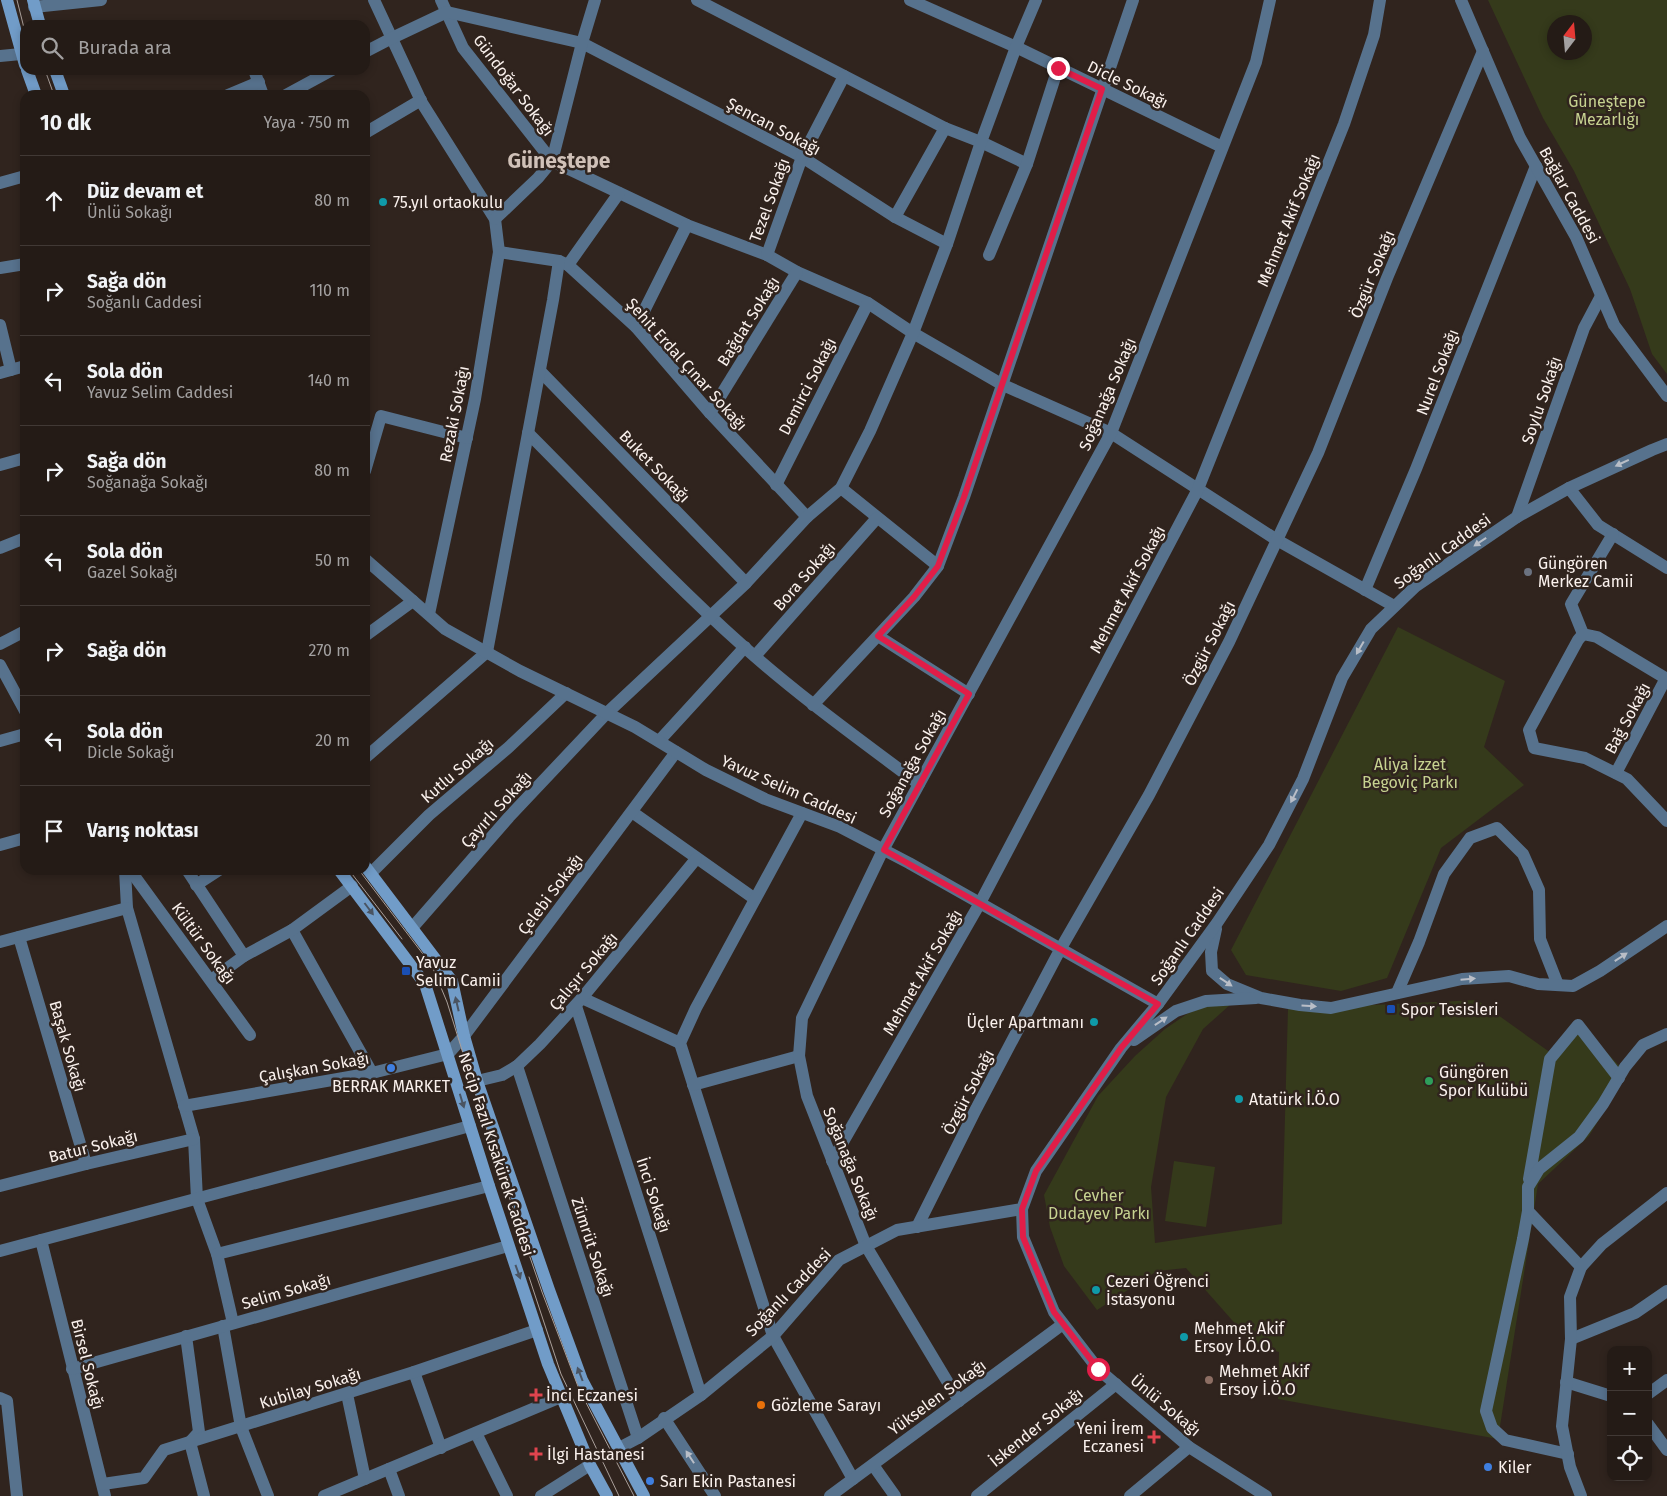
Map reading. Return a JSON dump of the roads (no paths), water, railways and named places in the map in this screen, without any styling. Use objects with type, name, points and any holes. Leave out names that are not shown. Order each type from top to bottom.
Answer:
[{"type":"main road","points":[[7,0],[20,48]]},
{"type":"main road","points":[[34,4],[39,20]]},
{"type":"main road","points":[[29,75],[34,90]]},
{"type":"main road","points":[[57,75],[62,90]]},
{"type":"main road","name":"Necip Fazıl Kısakürek Caddesi","points":[[370,872],[452,981],[464,1036],[477,1081],[582,1380],[644,1496]]},
{"type":"main road","name":"Necip Fazıl Kısakürek Caddesi","points":[[344,875],[425,984],[488,1186],[537,1330],[561,1397],[590,1465],[607,1496]]},
{"type":"street","points":[[34,4],[100,0]]},
{"type":"street","name":"Rezaki Sokağı","points":[[374,0],[421,100],[495,219],[499,252],[475,399],[428,614]]},
{"type":"street","name":"Gündoğar Sokağı","points":[[441,0],[463,48],[552,161]]},
{"type":"street","points":[[495,219],[538,178],[552,161],[595,0]]},
{"type":"street","points":[[697,0],[945,128],[981,142],[1026,164]]},
{"type":"street","name":"Dicle Sokağı","points":[[910,0],[1016,47],[1222,147]]},
{"type":"street","points":[[938,566],[841,488],[870,431],[913,333],[947,244],[981,142],[1016,47],[1036,0]]},
{"type":"street","points":[[813,705],[914,597],[938,566],[964,497],[1133,0]]},
{"type":"street","name":"Soğanağa Sokağı","points":[[959,1401],[866,1246],[807,1096],[799,1056],[802,1018],[884,850],[1111,434],[1256,62],[1270,0]]},
{"type":"street","name":"Mehmet Akif Sokağı","points":[[832,1161],[980,903],[1198,489],[1344,124],[1374,35],[1380,0]]},
{"type":"street","name":"Bağlar Caddesi","points":[[1461,0],[1520,138],[1576,237],[1614,325],[1667,396]]},
{"type":"street","points":[[370,49],[447,12]]},
{"type":"street","name":"Şencan Sokağı","points":[[447,12],[582,43],[802,157],[895,217],[947,244]]},
{"type":"street","name":"Özgür Sokağı","points":[[917,1227],[1061,948],[1149,795],[1229,642],[1318,453],[1387,278],[1483,51]]},
{"type":"street","points":[[0,56],[20,59]]},
{"type":"street","points":[[989,255],[1026,164],[1058,68]]},
{"type":"street","points":[[295,90],[323,75]]},
{"type":"street","points":[[236,90],[257,76],[261,90]]},
{"type":"street","name":"Tezel Sokağı","points":[[767,255],[802,157],[844,76]]},
{"type":"street","points":[[370,130],[421,100]]},
{"type":"street","points":[[895,217],[945,128]]},
{"type":"street","points":[[552,161],[687,226],[767,255],[797,272],[868,302],[913,333],[1002,385],[1111,434],[1277,540],[1394,606]]},
{"type":"street","name":"Nurel Sokağı","points":[[1365,590],[1416,469],[1536,166]]},
{"type":"street","points":[[0,183],[20,177]]},
{"type":"street","points":[[370,754],[487,652],[553,300],[564,263],[619,193]]},
{"type":"street","points":[[636,327],[687,226]]},
{"type":"street","points":[[499,252],[564,263]]},
{"type":"street","name":"Şehit Erdal Çınar Sokağı","points":[[564,263],[636,327],[710,413],[807,517]]},
{"type":"street","points":[[0,268],[20,265]]},
{"type":"street","name":"Bağdat Sokağı","points":[[710,413],[797,272]]},
{"type":"street","name":"Soylu Sokağı","points":[[1517,517],[1584,328],[1601,296]]},
{"type":"street","name":"Demirci Sokağı","points":[[776,484],[868,302]]},
{"type":"street","points":[[0,325],[5,372],[20,368]]},
{"type":"street","name":"Buket Sokağı","points":[[540,371],[746,583]]},
{"type":"street","points":[[370,454],[381,416],[467,438]]},
{"type":"street","points":[[528,433],[711,616],[755,656],[813,705],[919,784]]},
{"type":"street","name":"Soğanlı Caddesi","points":[[619,1448],[638,1438],[664,1418],[701,1395],[773,1336],[838,1260],[897,1230],[1022,1209],[1036,1171],[1121,1048],[1158,1004],[1218,923],[1269,845],[1298,788],[1342,678],[1371,629],[1416,586],[1517,517],[1570,488],[1667,444]]},
{"type":"street","points":[[0,465],[20,459]]},
{"type":"street","name":"Çayırlı Sokağı","points":[[412,928],[509,817],[607,713],[746,583],[807,517],[841,488]]},
{"type":"street","points":[[1570,488],[1598,525],[1667,568]]},
{"type":"street","name":"Bora Sokağı","points":[[755,656],[877,518]]},
{"type":"street","points":[[1583,634],[1571,604],[1613,534]]},
{"type":"street","points":[[0,548],[20,540]]},
{"type":"street","name":"Yavuz Selim Caddesi","points":[[370,563],[445,629],[520,671],[635,727],[706,770],[765,799],[840,827],[1061,948],[1158,1004]]},
{"type":"street","points":[[370,632],[413,601]]},
{"type":"street","points":[[0,644],[20,634]]},
{"type":"street","points":[[1583,634],[1597,637],[1667,679]]},
{"type":"street","points":[[1583,634],[1529,730],[1534,748],[1585,758],[1628,779],[1667,821]]},
{"type":"street","points":[[878,636],[969,694]]},
{"type":"street","points":[[658,741],[745,647]]},
{"type":"street","points":[[0,665],[20,702]]},
{"type":"street","name":"Bağ Sokağı","points":[[1616,773],[1667,679]]},
{"type":"street","name":"Kutlu Sokağı","points":[[370,867],[509,747],[566,693]]},
{"type":"street","points":[[0,741],[20,735]]},
{"type":"street","name":"Çelebi Sokağı","points":[[448,1054],[464,1036],[676,752]]},
{"type":"street","points":[[632,812],[755,899]]},
{"type":"street","points":[[802,813],[696,1008],[680,1043],[773,1336],[853,1479]]},
{"type":"street","points":[[1396,993],[1419,942],[1444,874],[1470,838],[1496,828],[1523,854],[1539,890],[1540,939],[1558,985]]},
{"type":"street","points":[[0,845],[20,839]]},
{"type":"street","name":"Çalışır Sokağı","points":[[477,1081],[502,1075],[517,1066],[579,1002],[696,859]]},
{"type":"street","points":[[125,875],[127,908],[194,1139],[197,1199],[217,1254],[241,1427],[268,1496]]},
{"type":"street","name":"Kültür Sokağı","points":[[134,875],[250,1035]]},
{"type":"street","points":[[190,875],[244,956]]},
{"type":"street","points":[[196,885],[211,875]]},
{"type":"street","points":[[211,980],[244,956],[292,930],[352,886]]},
{"type":"street","points":[[0,942],[127,908]]},
{"type":"street","points":[[1218,923],[1211,952],[1212,971],[1227,984],[1261,998],[1331,1008],[1462,979],[1509,976],[1538,984],[1573,986],[1667,926]]},
{"type":"street","points":[[292,930],[372,1074]]},
{"type":"street","name":"Başak Sokağı","points":[[20,937],[86,1164]]},
{"type":"street","points":[[1121,1048],[1176,1011],[1206,1001],[1261,998]]},
{"type":"street","points":[[579,1002],[680,1043]]},
{"type":"street","name":"İnci Sokağı","points":[[579,1002],[701,1395]]},
{"type":"street","points":[[1568,1454],[1505,1440],[1492,1428],[1486,1412],[1510,1308],[1528,1211],[1528,1187],[1550,1059],[1578,1025],[1618,1078]]},
{"type":"street","points":[[1528,1187],[1539,1169],[1579,1137],[1603,1104],[1624,1067],[1643,1045],[1667,1034]]},
{"type":"street","name":"Çalışkan Sokağı","points":[[184,1106],[372,1074],[448,1054]]},
{"type":"street","points":[[693,1085],[799,1056]]},
{"type":"street","name":"Zümrüt Sokağı","points":[[517,1066],[638,1438]]},
{"type":"street","points":[[0,1251],[470,1126]]},
{"type":"street","name":"Batur Sokağı","points":[[0,1186],[194,1139]]},
{"type":"street","points":[[217,1254],[488,1186]]},
{"type":"street","points":[[1581,1496],[1570,1467],[1562,1426],[1571,1339],[1570,1297],[1581,1267],[1602,1244],[1667,1193]]},
{"type":"street","name":"Ünlü Sokağı","points":[[1022,1209],[1023,1237],[1054,1312],[1098,1369],[1190,1447],[1266,1496]]},
{"type":"street","points":[[1528,1211],[1581,1267]]},
{"type":"street","name":"Birsel Sokağı","points":[[41,1240],[104,1490]]},
{"type":"street","name":"Selim Sokağı","points":[[72,1369],[508,1246]]},
{"type":"street","points":[[1571,1339],[1635,1313],[1667,1291]]},
{"type":"street","name":"Yükselen Sokağı","points":[[830,1496],[1063,1324]]},
{"type":"street","name":"Kubilay Sokağı","points":[[104,1490],[144,1478],[164,1450],[348,1394],[537,1330]]},
{"type":"street","points":[[186,1336],[199,1432],[190,1442],[204,1496]]},
{"type":"street","points":[[414,1372],[441,1448]]},
{"type":"street","points":[[1652,1391],[1667,1380]]},
{"type":"street","points":[[1566,1382],[1607,1395]]},
{"type":"street","name":"İskender Sokağı","points":[[977,1496],[1116,1384]]},
{"type":"street","points":[[348,1394],[365,1479]]},
{"type":"street","points":[[329,1495],[561,1397]]},
{"type":"street","points":[[0,1398],[7,1401],[17,1496]]},
{"type":"street","points":[[664,1418],[715,1496]]},
{"type":"street","points":[[1652,1429],[1666,1447]]},
{"type":"street","points":[[476,1433],[508,1496]]},
{"type":"street","points":[[1130,1496],[1190,1447]]},
{"type":"street","points":[[541,1496],[590,1465]]},
{"type":"street","points":[[873,1465],[895,1496]]},
{"type":"street","points":[[389,1469],[399,1496]]},
{"type":"tram line","points":[[17,0],[22,20]]},
{"type":"tram line","points":[[47,75],[52,90]]},
{"type":"tram line","points":[[353,875],[402,939]]},
{"type":"tram line","points":[[363,875],[432,966],[447,1002],[496,1159],[542,1292],[579,1389],[634,1496]]},
{"type":"tram line","points":[[529,1277],[561,1374],[619,1496]]},
{"type":"place","name":"75.yıl ortaokulu","points":[[383,202]]},
{"type":"place","name":"Güngören Merkez Camii","points":[[1528,572]]},
{"type":"place","name":"Yavuz Selim Camii","points":[[406,971]]},
{"type":"place","name":"Spor Tesisleri","points":[[1391,1009]]},
{"type":"place","name":"Üçler Apartmanı","points":[[1094,1022]]},
{"type":"place","name":"BERRAK MARKET","points":[[391,1068]]},
{"type":"place","name":"Güngören Spor Kulübü","points":[[1429,1081]]},
{"type":"place","name":"Atatürk İ.Ö.O","points":[[1239,1099]]},
{"type":"place","name":"Cezeri Öğrenci İstasyonu","points":[[1096,1290]]},
{"type":"place","name":"Mehmet Akif Ersoy İ.Ö.O.","points":[[1184,1337]]},
{"type":"place","name":"Mehmet Akif Ersoy İ.Ö.O","points":[[1209,1380]]},
{"type":"place","name":"İnci Eczanesi","points":[[536,1395]]},
{"type":"place","name":"Gözleme Sarayı","points":[[761,1405]]},
{"type":"place","name":"Yeni İrem Eczanesi","points":[[1154,1437]]},
{"type":"place","name":"İlgi Hastanesi","points":[[536,1454]]},
{"type":"place","name":"Kiler","points":[[1488,1467]]},
{"type":"place","name":"Sarı Ekin Pastanesi","points":[[650,1481]]},
{"type":"district","name":"Güneştepe","points":[[559,161]]},
{"type":"park label","name":"Güneştepe Mezarlığı","points":[[1607,110]]},
{"type":"park label","name":"Aliya İzzet Begoviç Parkı","points":[[1410,773]]},
{"type":"park label","name":"Cevher Dudayev Parkı","points":[[1099,1204]]}]
